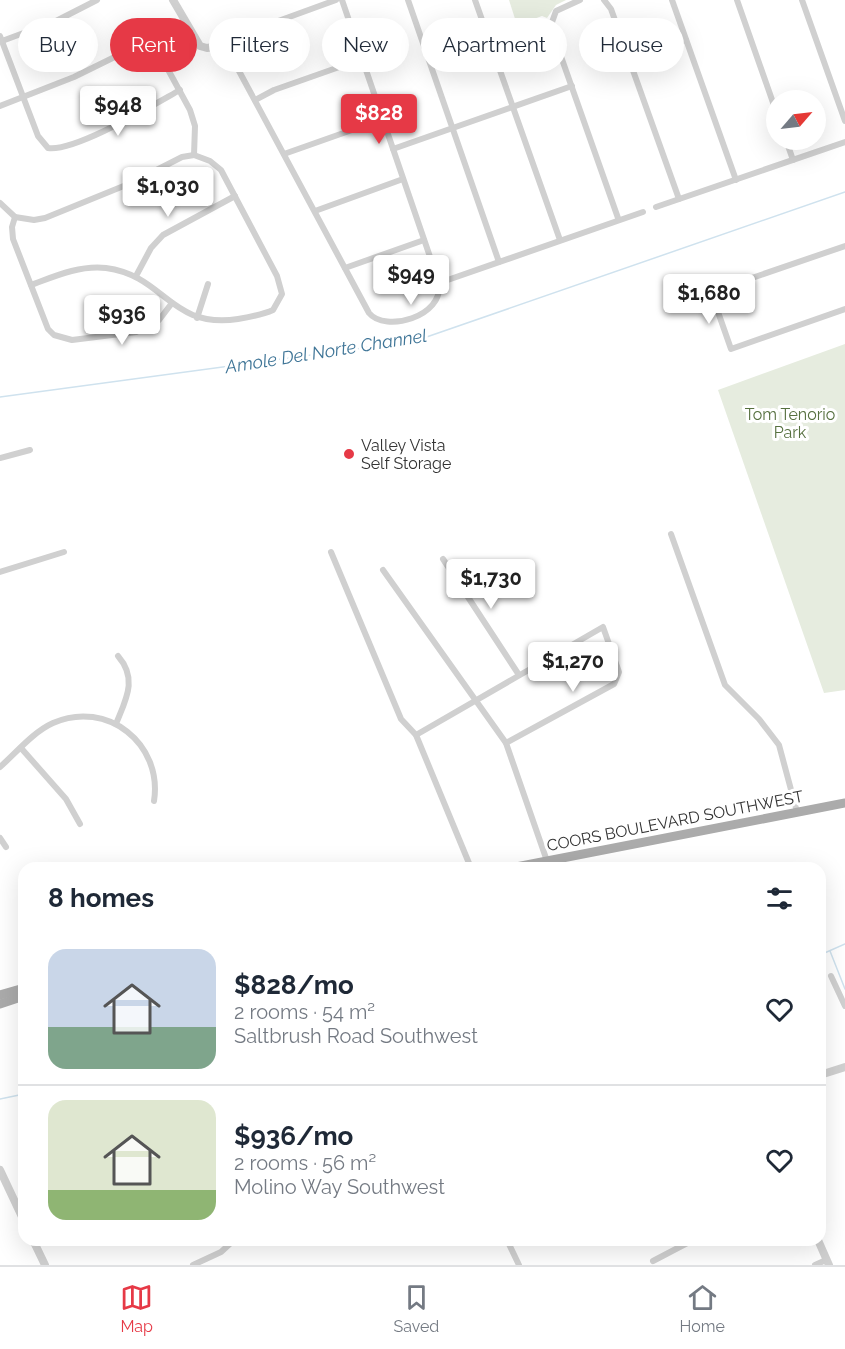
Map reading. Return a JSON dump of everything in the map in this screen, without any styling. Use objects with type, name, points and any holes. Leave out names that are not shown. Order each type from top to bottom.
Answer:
[{"type":"main road","name":"COORS BOULEVARD SOUTHWEST","points":[[542,862],[845,803]]},
{"type":"main road","points":[[0,995],[18,990]]},
{"type":"main road","points":[[0,1004],[18,998]]},
{"type":"street","points":[[96,0],[56,21],[1,39],[38,136],[48,148],[63,147],[98,133],[180,90]]},
{"type":"street","points":[[173,0],[200,46],[209,48]]},
{"type":"street","points":[[286,18],[336,0]]},
{"type":"street","points":[[342,0],[348,18]]},
{"type":"street","points":[[408,0],[499,262]]},
{"type":"street","points":[[475,0],[560,240]]},
{"type":"street","points":[[604,0],[614,18]]},
{"type":"street","points":[[672,0],[736,180]]},
{"type":"street","points":[[737,0],[769,90]]},
{"type":"street","points":[[802,0],[845,121]]},
{"type":"street","points":[[578,1],[556,11],[551,25],[618,218]]},
{"type":"street","points":[[0,106],[98,67],[137,46],[148,46],[159,53],[193,118],[194,155]]},
{"type":"street","points":[[240,72],[369,313],[379,321],[418,316],[428,311],[437,300],[439,283],[367,72]]},
{"type":"street","points":[[255,100],[274,90],[325,72]]},
{"type":"street","points":[[633,72],[679,200]]},
{"type":"street","points":[[393,149],[572,86]]},
{"type":"street","points":[[284,154],[383,119]]},
{"type":"street","points":[[656,207],[845,142]]},
{"type":"street","points":[[790,150],[793,160]]},
{"type":"street","points":[[0,203],[15,217],[34,220],[45,218],[131,183],[182,157],[194,155],[216,165],[235,196],[281,287],[279,302],[273,310],[257,316],[211,321],[197,318],[172,303],[136,276],[106,268],[88,268],[31,285]]},
{"type":"street","points":[[315,212],[403,179]]},
{"type":"street","points":[[136,276],[151,248],[163,235],[235,196]]},
{"type":"street","points":[[439,283],[618,218],[643,212]]},
{"type":"street","points":[[15,217],[12,227],[13,239],[48,329],[54,335],[72,339],[136,332],[159,320],[172,303]]},
{"type":"street","points":[[345,268],[424,240]]},
{"type":"street","points":[[845,246],[711,292],[731,349],[845,309]]},
{"type":"street","points":[[197,318],[208,284]]},
{"type":"street","points":[[0,458],[30,450]]},
{"type":"street","points":[[671,534],[725,685],[779,745],[797,812]]},
{"type":"street","points":[[0,572],[64,552]]},
{"type":"street","points":[[331,552],[401,719],[416,735],[469,862]]},
{"type":"street","points":[[443,559],[519,675]]},
{"type":"street","points":[[383,570],[506,743],[547,861]]},
{"type":"street","points":[[416,735],[603,627],[619,672],[614,684],[506,743]]},
{"type":"street","points":[[116,724],[125,701],[129,679],[127,667],[118,656]]},
{"type":"street","points":[[0,767],[42,729],[63,719],[93,717],[116,724],[130,733],[145,750],[155,780],[154,801]]},
{"type":"street","points":[[21,748],[66,799],[80,824]]},
{"type":"street","points":[[0,838],[6,847]]},
{"type":"street","points":[[831,976],[845,1006]]},
{"type":"street","points":[[826,1073],[845,1067]]},
{"type":"street","points":[[0,1170],[18,1208]]},
{"type":"street","points":[[36,1246],[45,1265]]},
{"type":"street","points":[[193,1265],[221,1252],[228,1246]]},
{"type":"street","points":[[510,1246],[519,1265]]},
{"type":"street","points":[[653,1261],[682,1246]]},
{"type":"street","points":[[815,1265],[828,1262],[821,1246]]},
{"type":"green space","points":[[509,0],[566,0],[556,5],[547,18],[542,16],[515,18]]},
{"type":"green space","name":"Tom Tenorio Park","points":[[845,344],[845,690],[824,693],[718,390]]},
{"type":"waterway","name":"Amole Del Norte Channel","points":[[0,397],[415,341],[845,192]]},
{"type":"waterway","points":[[826,952],[845,944]]},
{"type":"waterway","points":[[830,951],[845,989]]},
{"type":"waterway","points":[[0,1099],[18,1095]]},
{"type":"place","name":"Valley Vista Self Storage","points":[[349,454]]}]
